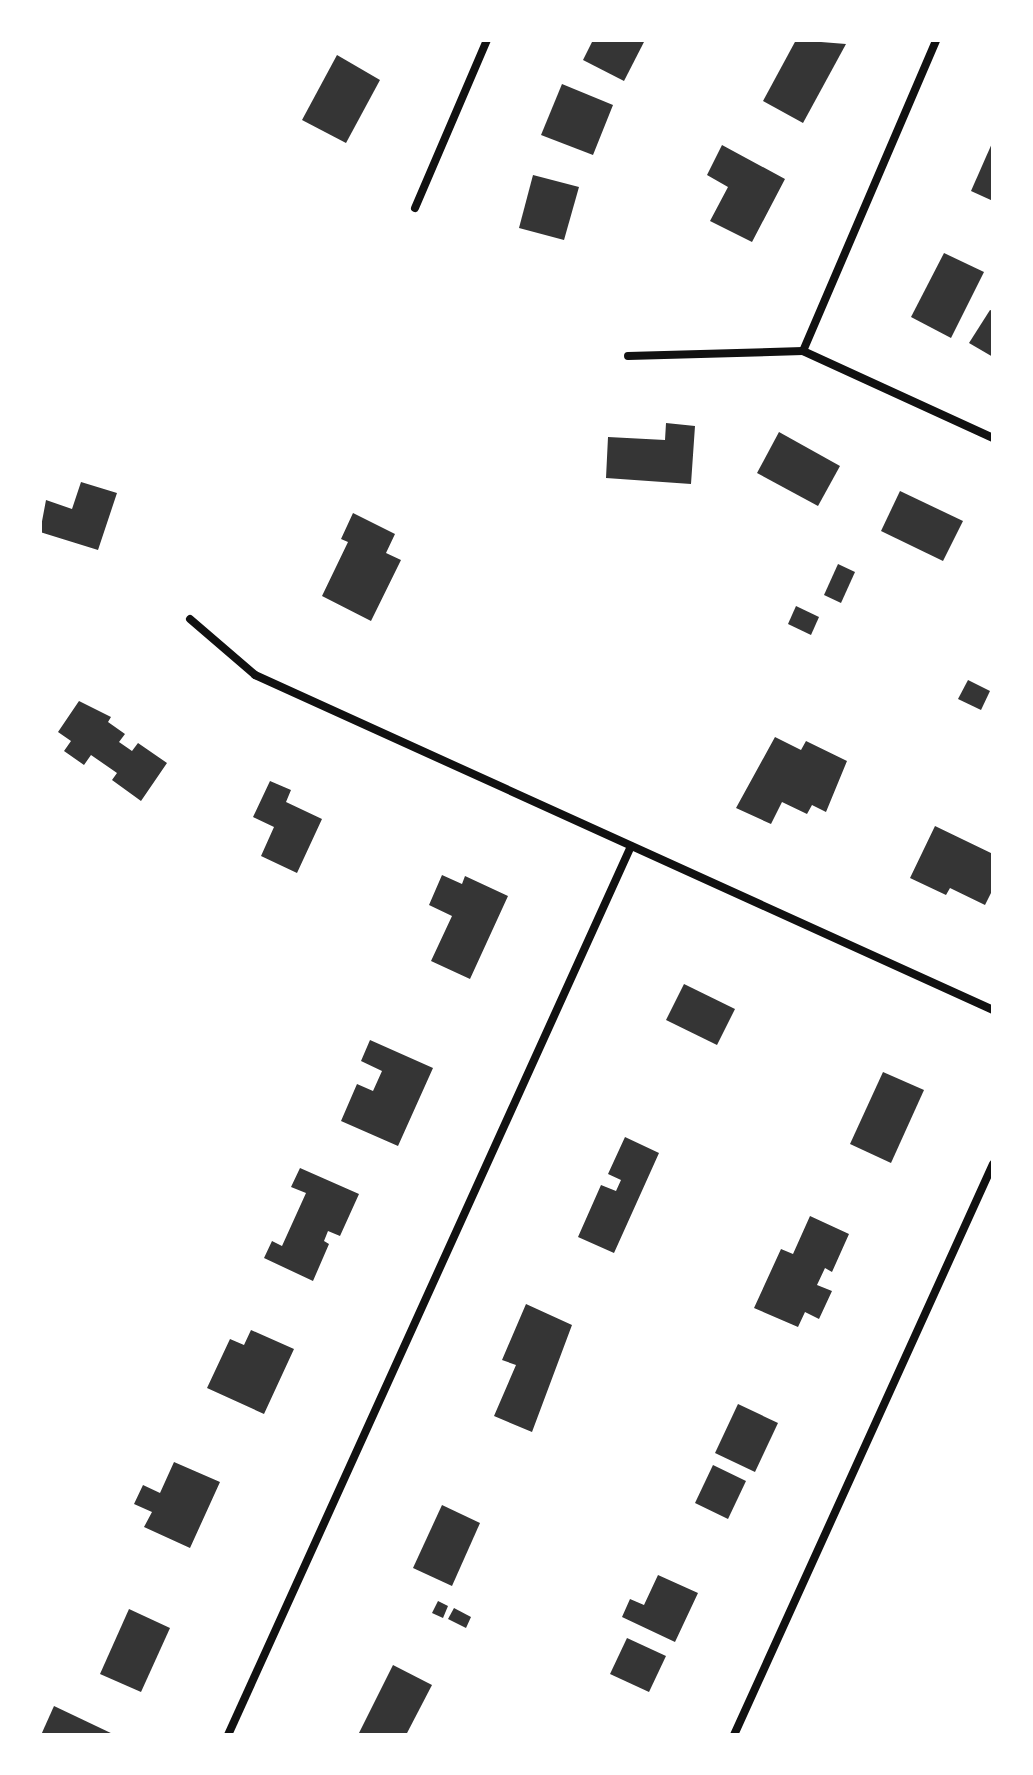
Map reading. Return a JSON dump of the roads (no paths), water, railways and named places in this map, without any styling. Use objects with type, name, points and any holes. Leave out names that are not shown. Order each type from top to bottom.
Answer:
[{"type":"street","points":[[415,208],[487,40]]},
{"type":"street","points":[[803,351],[936,40]]},
{"type":"street","points":[[628,356],[803,351],[993,438]]},
{"type":"street","points":[[190,619],[255,675],[993,1010]]},
{"type":"street","points":[[228,1735],[631,846]]},
{"type":"street","points":[[734,1735],[993,1164]]}]
